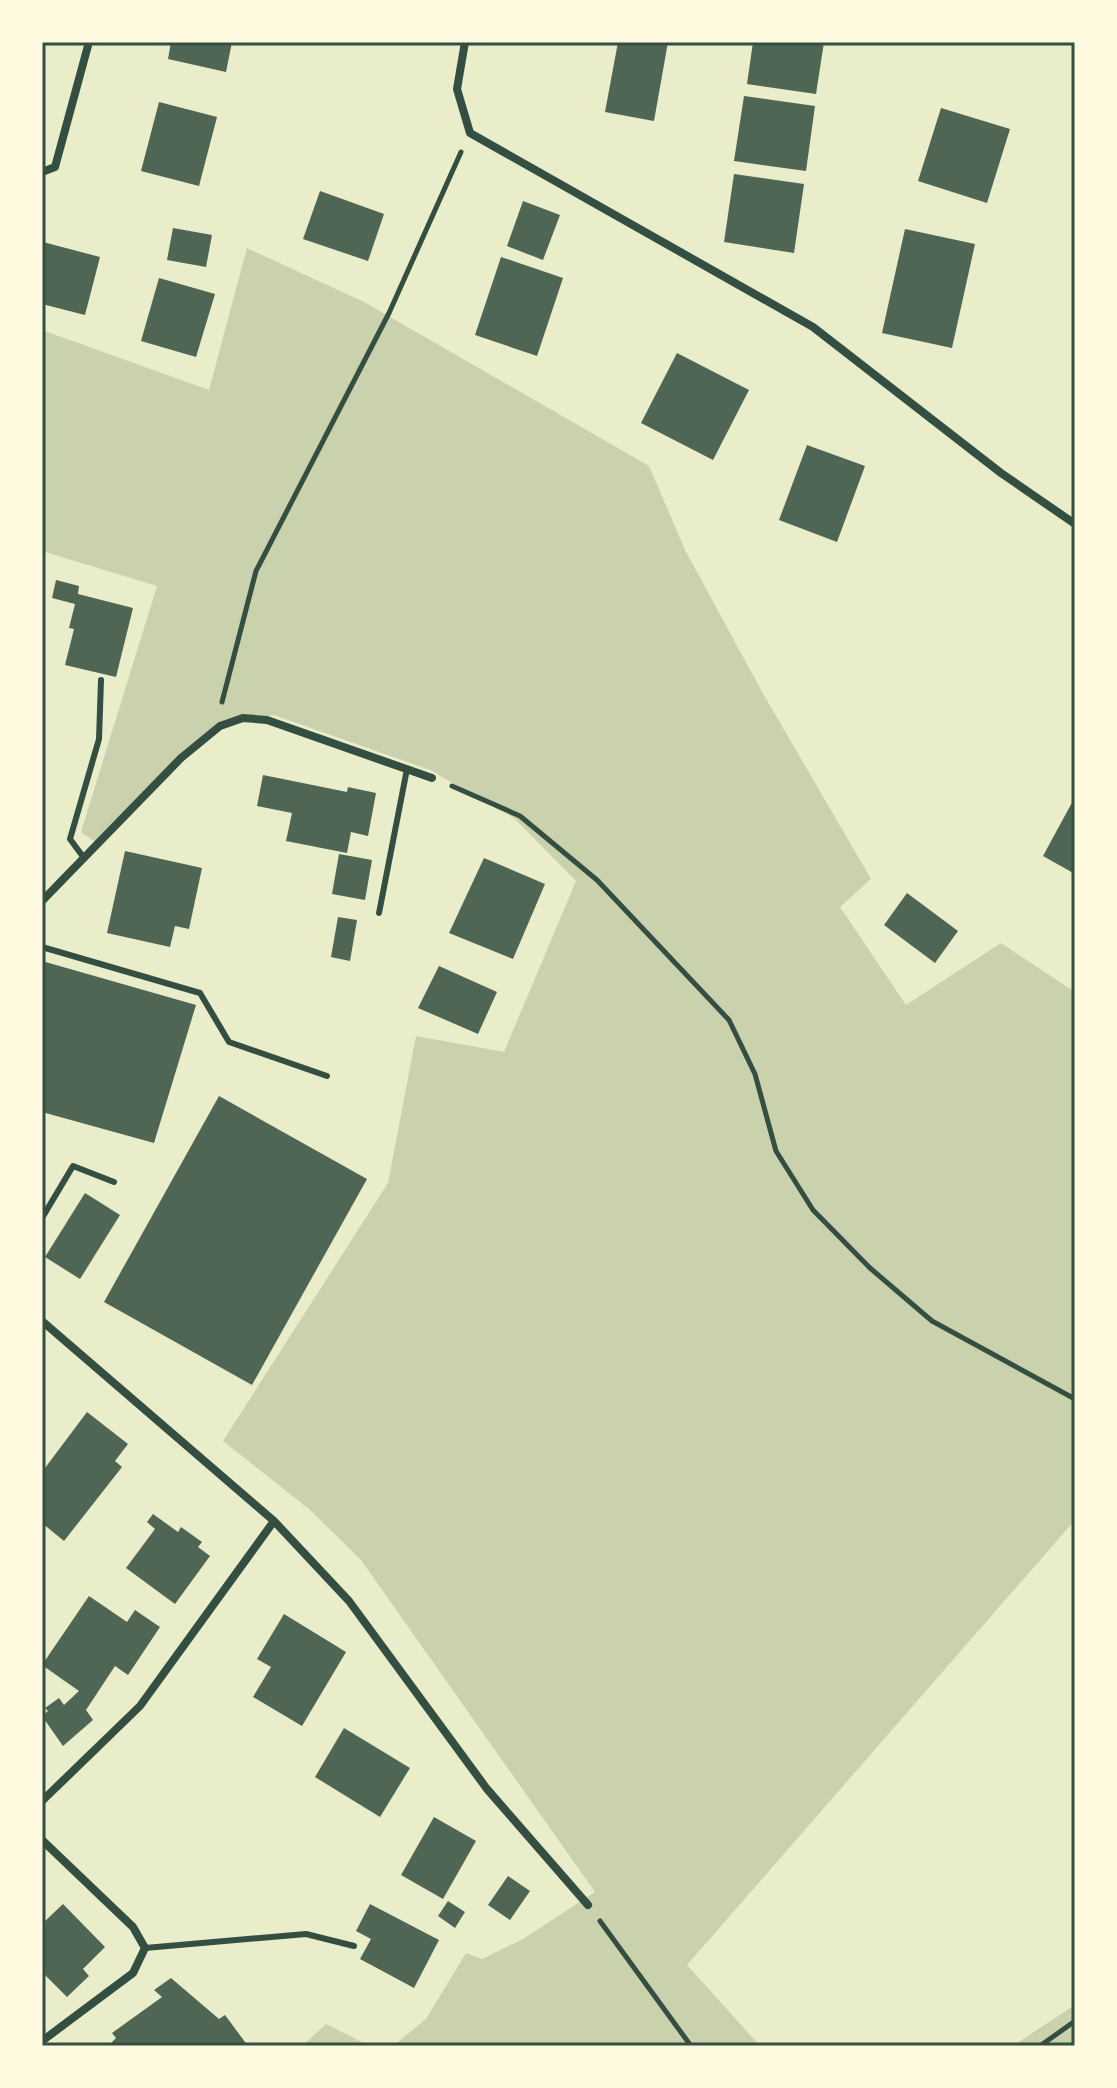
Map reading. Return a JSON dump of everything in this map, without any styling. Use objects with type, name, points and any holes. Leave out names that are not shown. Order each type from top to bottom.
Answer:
[{"type":"street","points":[[42,172],[55,167],[89,42]]},
{"type":"street","points":[[465,42],[457,89],[470,133],[813,327],[1001,473],[1075,524]]},
{"type":"street","points":[[42,901],[181,758],[220,726],[243,718],[267,720],[432,778]]},
{"type":"street","points":[[42,1321],[274,1521],[349,1601],[487,1789],[588,1905]]},
{"type":"street","points":[[42,1801],[140,1706],[274,1521]]},
{"type":"street","points":[[42,1840],[133,1927],[145,1948],[133,1973],[42,2041]]},
{"type":"lane","points":[[84,858],[70,839],[99,739],[101,680]]},
{"type":"lane","points":[[379,913],[407,769]]},
{"type":"lane","points":[[42,947],[200,993],[229,1042],[327,1076]]},
{"type":"lane","points":[[42,1218],[73,1166],[114,1182]]},
{"type":"lane","points":[[145,1948],[306,1934],[354,1946]]},
{"type":"path","points":[[220,726],[218,718],[256,571],[389,313],[470,133]]},
{"type":"path","points":[[432,778],[520,816],[597,880],[682,966],[729,1020],[755,1074],[776,1151],[813,1210],[870,1268],[932,1321],[1075,1399]]},
{"type":"path","points":[[588,1905],[691,2046]]},
{"type":"path","points":[[1040,2046],[1075,2021]]},
{"type":"green space","points":[[247,248],[364,302],[649,466],[685,550],[761,690],[871,879],[840,907],[906,1005],[1001,943],[1075,992],[1075,1520],[687,1965],[760,2046],[393,2046],[426,2019],[466,1953],[482,1959],[523,1939],[595,1892],[361,1560],[309,1509],[223,1441],[388,1183],[416,1036],[504,1052],[576,881],[514,818],[430,770],[274,715],[220,727],[181,758],[98,844],[81,832],[157,586],[42,551],[42,330],[209,390]]},
{"type":"green space","points":[[1075,2005],[1075,2046],[1013,2046],[1014,2045]]},
{"type":"green space","points":[[326,2024],[370,2046],[302,2046]]},
{"type":"building","points":[[171,42],[232,42],[226,72],[168,59]]},
{"type":"building","points":[[618,42],[668,42],[654,121],[605,112]]},
{"type":"building","points":[[753,42],[824,42],[816,94],[747,84]]},
{"type":"building","points":[[744,96],[815,106],[806,171],[734,161]]},
{"type":"building","points":[[159,102],[217,117],[199,186],[141,171]]},
{"type":"building","points":[[941,108],[1010,129],[987,203],[918,181]]},
{"type":"building","points":[[734,174],[804,184],[794,253],[724,242]]},
{"type":"building","points":[[320,191],[384,214],[368,261],[303,239]]},
{"type":"building","points":[[523,201],[560,215],[543,260],[507,246]]},
{"type":"building","points":[[173,228],[212,235],[206,267],[167,260]]},
{"type":"building","points":[[905,229],[975,244],[952,348],[882,333]]},
{"type":"building","points":[[43,242],[100,257],[85,315],[42,304]]},
{"type":"building","points":[[501,257],[563,278],[537,356],[475,335]]},
{"type":"building","points":[[159,278],[215,294],[196,357],[141,341]]},
{"type":"building","points":[[677,353],[749,390],[713,460],[641,423]]},
{"type":"building","points":[[807,445],[865,466],[837,542],[779,520]]},
{"type":"building","points":[[56,580],[79,586],[78,594],[133,608],[116,677],[65,665],[74,629],[69,628],[75,604],[52,598]]},
{"type":"building","points":[[263,775],[347,792],[348,787],[376,793],[368,836],[351,832],[347,853],[286,841],[292,813],[257,806]]},
{"type":"building","points":[[1075,797],[1075,874],[1043,856]]},
{"type":"building","points":[[125,851],[202,868],[189,929],[175,926],[170,947],[107,933]]},
{"type":"building","points":[[339,854],[372,860],[365,900],[332,894]]},
{"type":"building","points":[[484,858],[545,884],[513,959],[449,933]]},
{"type":"building","points":[[907,893],[958,931],[935,963],[884,925]]},
{"type":"building","points":[[338,917],[357,920],[350,961],[331,957]]},
{"type":"building","points":[[42,961],[196,1005],[154,1143],[42,1112]]},
{"type":"building","points":[[439,966],[497,992],[478,1034],[418,1008]]},
{"type":"building","points":[[219,1096],[367,1179],[252,1385],[104,1302]]},
{"type":"building","points":[[85,1193],[120,1215],[80,1279],[45,1257]]},
{"type":"building","points":[[87,1412],[128,1444],[115,1461],[122,1467],[64,1541],[42,1523],[42,1472]]},
{"type":"building","points":[[153,1514],[178,1532],[181,1527],[202,1542],[198,1547],[210,1556],[175,1604],[126,1568],[155,1529],[147,1522]]},
{"type":"building","points":[[89,1596],[127,1622],[135,1610],[160,1627],[128,1675],[115,1666],[86,1710],[93,1720],[63,1746],[42,1716],[48,1711],[45,1708],[59,1698],[64,1705],[79,1691],[42,1665]]},
{"type":"building","points":[[284,1614],[346,1652],[302,1726],[253,1697],[271,1667],[257,1659]]},
{"type":"building","points":[[344,1728],[410,1768],[380,1817],[315,1777]]},
{"type":"building","points":[[434,1817],[476,1841],[443,1899],[401,1875]]},
{"type":"building","points":[[508,1876],[530,1891],[510,1920],[488,1905]]},
{"type":"building","points":[[448,1901],[465,1912],[455,1928],[438,1916]]},
{"type":"building","points":[[63,1904],[105,1947],[83,1969],[89,1976],[67,1997],[42,1972],[45,1932],[42,1924]]},
{"type":"building","points":[[370,1904],[439,1940],[414,1988],[360,1959],[371,1939],[356,1931]]},
{"type":"building","points":[[171,1978],[219,2019],[225,2015],[248,2046],[108,2046],[116,2038],[112,2033],[162,1997],[154,1990]]}]
